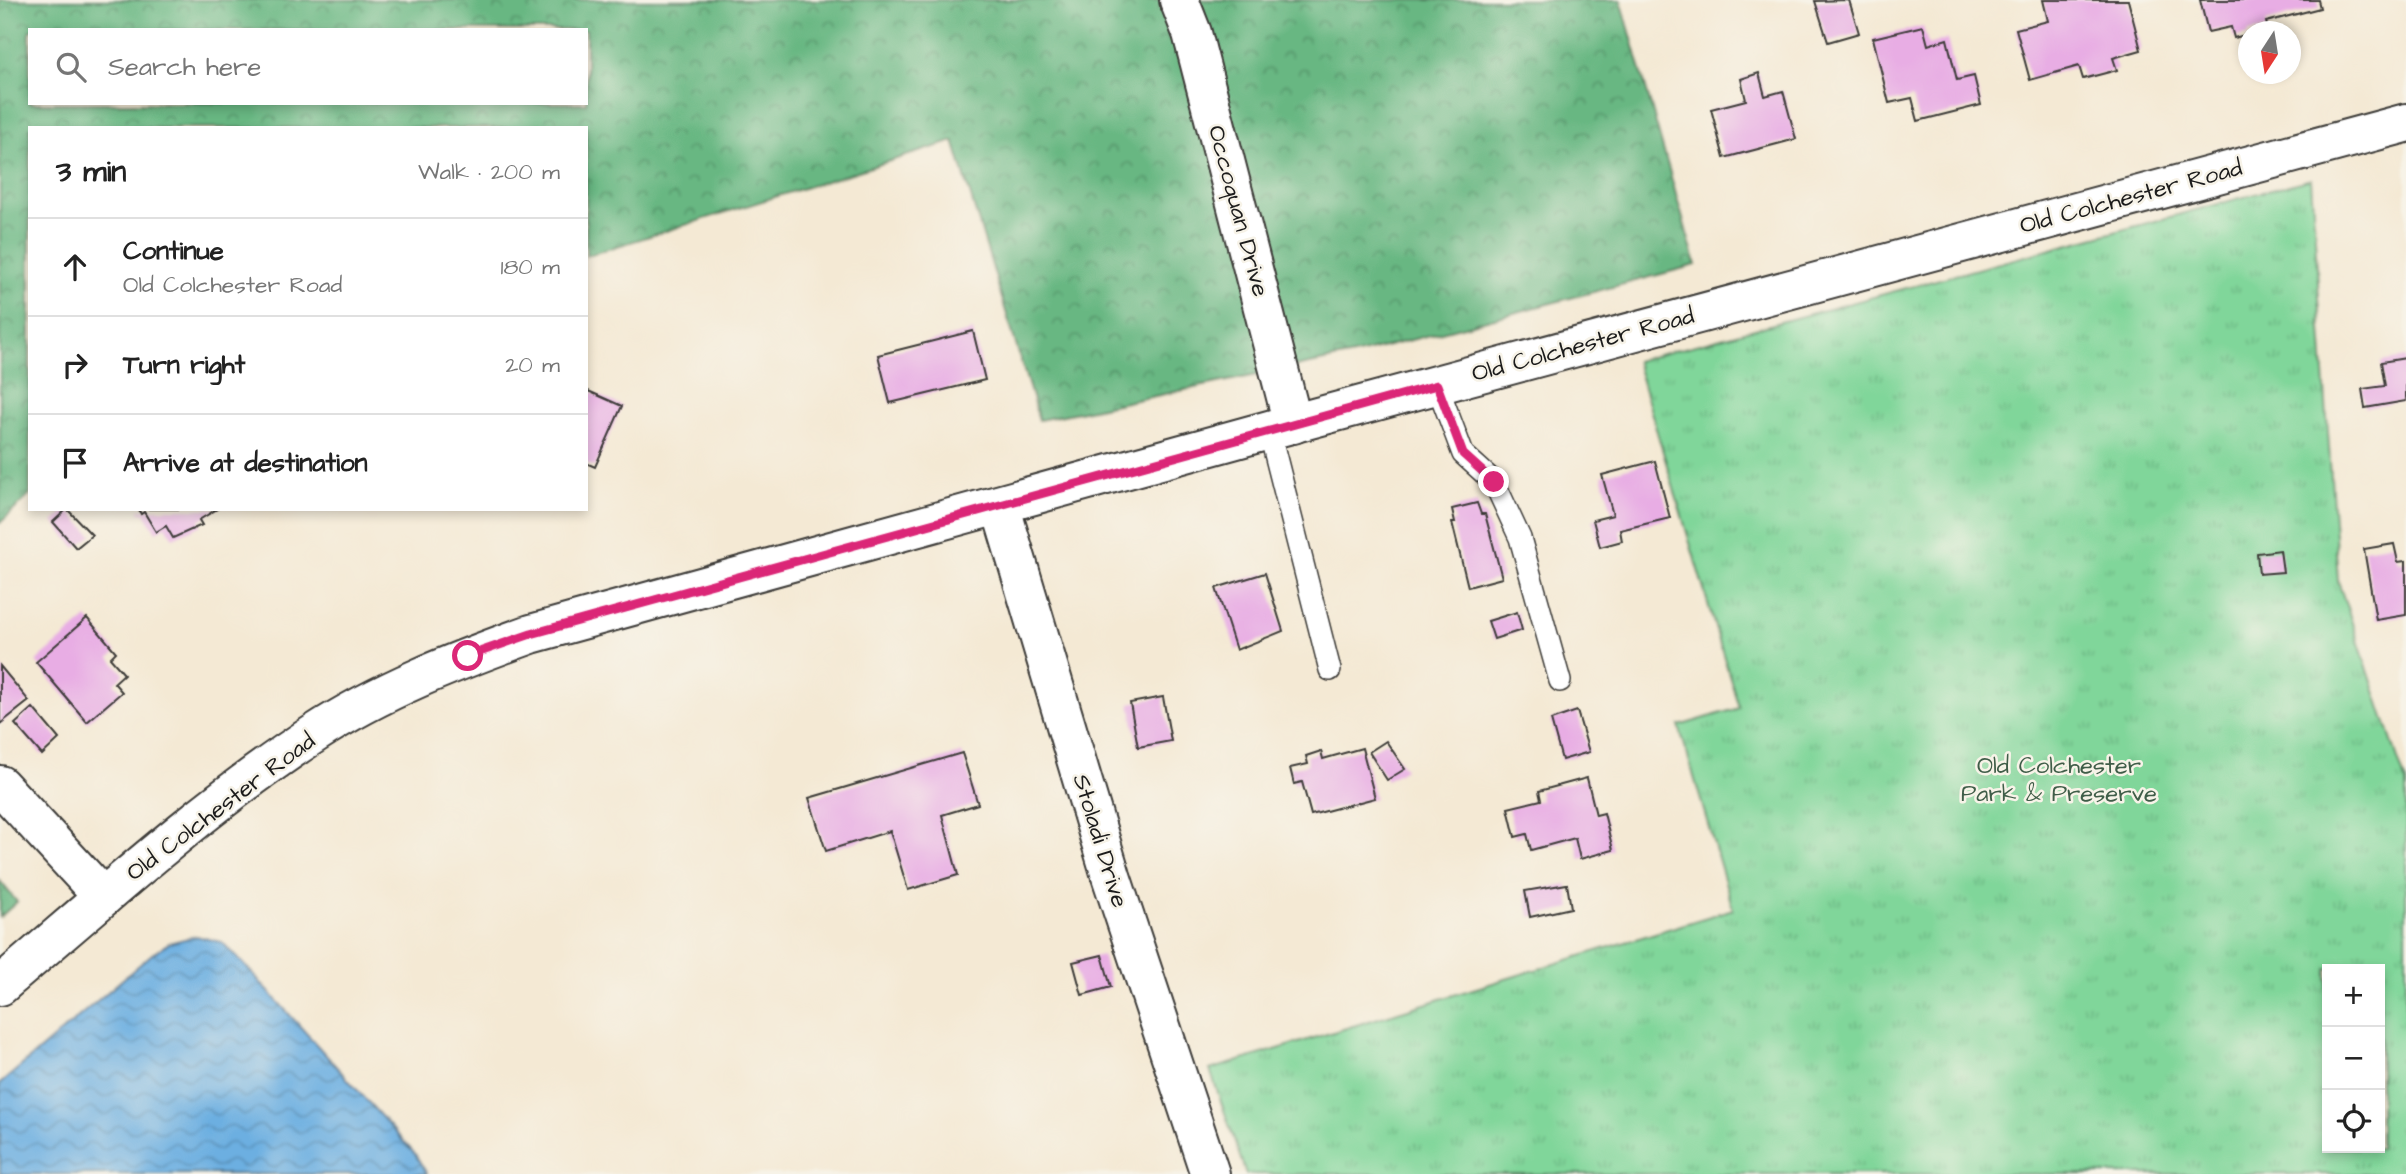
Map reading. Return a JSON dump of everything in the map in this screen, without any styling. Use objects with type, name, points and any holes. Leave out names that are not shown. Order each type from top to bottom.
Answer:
[{"type":"street","name":"Occoquan Drive","points":[[1180,0],[1192,33],[1281,427]]},
{"type":"street","name":"Old Colchester Road","points":[[0,986],[103,897],[241,785],[316,733],[408,682],[468,656],[531,634],[1281,427],[2406,123]]},
{"type":"street","name":"Stoladi Drive","points":[[1000,505],[1111,876],[1210,1174]]},
{"type":"street","points":[[0,785],[103,897]]},
{"type":"lane","points":[[1437,385],[1463,454],[1494,482],[1520,538],[1560,681]]},
{"type":"lane","points":[[1281,427],[1330,670]]},
{"type":"green space","points":[[0,0],[1621,0],[1696,265],[1358,354],[1039,420],[954,141],[588,255],[588,126],[28,126],[28,497],[0,523]]},
{"type":"green space","name":"Old Colchester Park & Preserve","points":[[2311,179],[2338,581],[2406,783],[2406,1174],[1246,1174],[1210,1070],[1733,909],[1679,726],[1739,708],[1636,361]]},
{"type":"green space","points":[[0,881],[17,902],[0,917]]},
{"type":"water","points":[[196,936],[221,942],[243,963],[415,1154],[427,1174],[0,1174],[0,1084],[152,954],[169,943]]},
{"type":"building","points":[[1849,0],[1859,33],[1828,42],[1815,1]]},
{"type":"building","points":[[2043,0],[2128,0],[2141,50],[2113,58],[2117,70],[2083,79],[2079,66],[2030,80],[2016,29],[2048,21]]},
{"type":"building","points":[[2200,0],[2318,0],[2320,8],[2270,21],[2238,21],[2238,37],[2234,38],[2231,27],[2208,32]]},
{"type":"building","points":[[1923,26],[1928,45],[1947,39],[1957,80],[1974,76],[1981,105],[1918,121],[1912,98],[1889,103],[1873,38]]},
{"type":"building","points":[[1759,73],[1765,96],[1783,91],[1796,139],[1724,158],[1711,109],[1746,100],[1741,79]]},
{"type":"building","points":[[973,331],[985,380],[890,403],[878,355]]},
{"type":"building","points":[[2406,358],[2406,401],[2365,408],[2362,389],[2385,386],[2381,362]]},
{"type":"building","points":[[588,391],[622,406],[595,467],[588,464]]},
{"type":"building","points":[[1655,461],[1670,518],[1620,530],[1622,541],[1600,547],[1593,520],[1613,515],[1602,475]]},
{"type":"building","points":[[1477,503],[1481,514],[1485,514],[1502,578],[1468,587],[1452,522],[1455,522],[1452,509]]},
{"type":"building","points":[[65,511],[69,511],[92,535],[76,548],[53,522]]},
{"type":"building","points":[[139,511],[214,511],[199,520],[202,525],[173,538],[166,526],[156,532],[144,512],[141,514]]},
{"type":"building","points":[[2394,544],[2398,562],[2406,561],[2406,615],[2376,620],[2364,549]]},
{"type":"building","points":[[2280,550],[2283,572],[2259,574],[2257,553]]},
{"type":"building","points":[[1265,573],[1283,631],[1236,650],[1216,588]]},
{"type":"building","points":[[1517,612],[1522,630],[1494,639],[1488,621]]},
{"type":"building","points":[[87,618],[116,652],[110,658],[124,674],[114,683],[122,692],[87,722],[36,662]]},
{"type":"building","points":[[0,666],[29,701],[0,724]]},
{"type":"building","points":[[1163,697],[1171,741],[1138,747],[1130,703]]},
{"type":"building","points":[[33,708],[59,739],[42,755],[15,724]]},
{"type":"building","points":[[1577,711],[1589,752],[1562,760],[1551,720]]},
{"type":"building","points":[[1386,741],[1405,769],[1387,780],[1369,752]]},
{"type":"building","points":[[1362,748],[1375,798],[1311,815],[1302,782],[1294,784],[1290,768],[1308,764],[1306,756],[1321,751],[1323,759]]},
{"type":"building","points":[[962,753],[978,804],[942,815],[958,875],[908,890],[890,831],[826,851],[809,798]]},
{"type":"building","points":[[1587,778],[1596,815],[1604,813],[1613,850],[1580,859],[1575,838],[1531,850],[1527,834],[1515,837],[1508,808],[1541,800],[1539,791]]},
{"type":"building","points":[[1567,884],[1571,908],[1530,917],[1525,891]]},
{"type":"building","points":[[1102,955],[1111,987],[1082,995],[1073,962]]},
{"type":"route","points":[[468,656],[531,634],[1437,385],[1463,454],[1494,482]]}]
